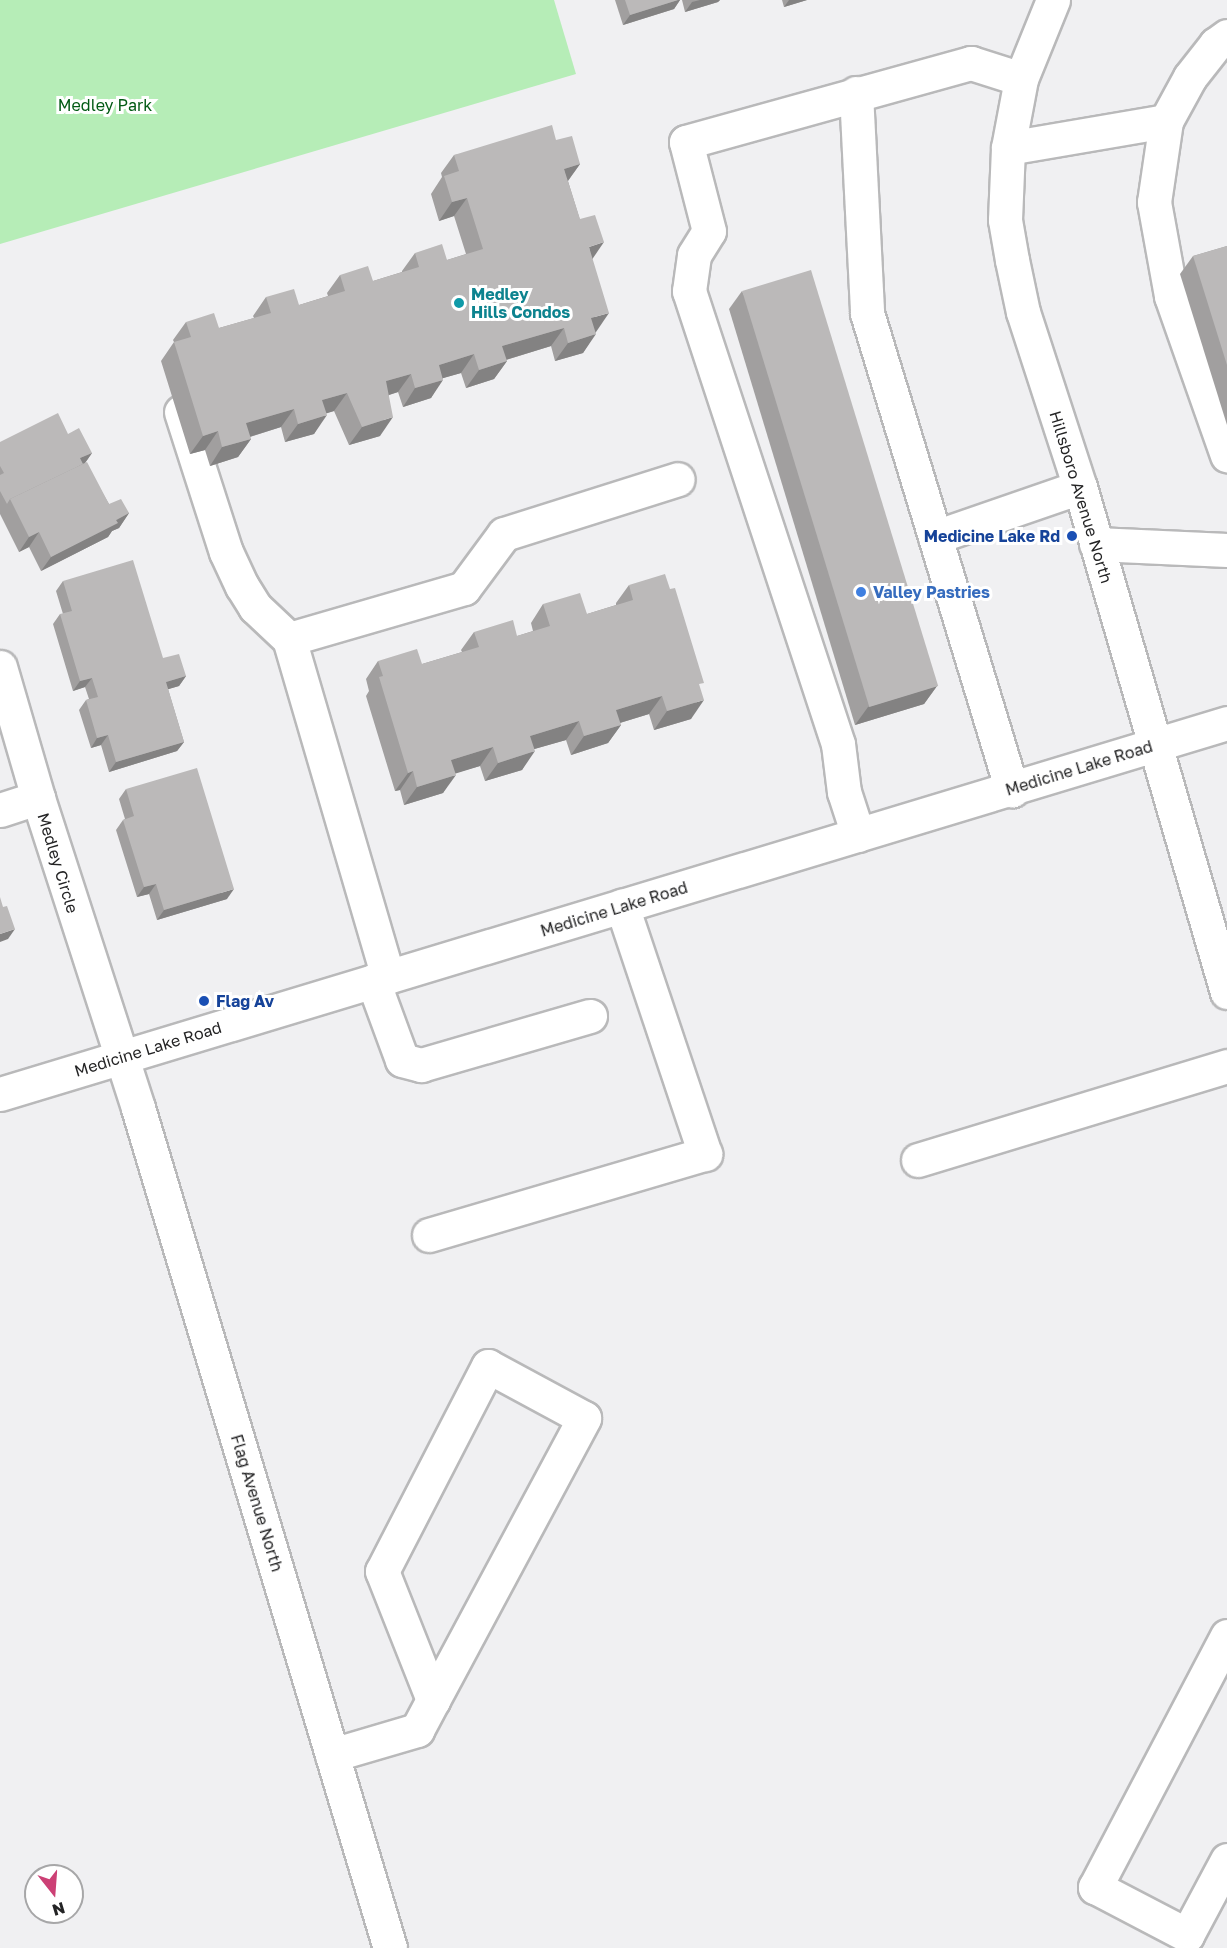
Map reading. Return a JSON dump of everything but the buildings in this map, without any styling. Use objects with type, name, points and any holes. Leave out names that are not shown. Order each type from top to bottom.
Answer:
[{"type":"street","name":"Hillsboro Avenue North","points":[[1053,0],[1021,79],[1008,148],[1005,220],[1012,260],[1023,312],[1080,487],[1227,992]]},
{"type":"street","points":[[1227,36],[1216,44],[1190,77],[1166,121],[1154,202],[1171,296],[1227,455]]},
{"type":"street","points":[[858,836],[844,792],[838,744],[689,291],[694,255],[709,231],[686,142],[856,93],[971,63],[1021,79]]},
{"type":"street","points":[[856,93],[867,313],[1012,790]]},
{"type":"street","points":[[1008,148],[1166,121]]},
{"type":"street","points":[[170,380],[226,552],[255,607],[289,639],[402,1060],[421,1065],[590,1016]]},
{"type":"street","points":[[289,639],[464,588],[504,534],[678,479]]},
{"type":"street","points":[[935,537],[1080,487]]},
{"type":"street","points":[[1096,544],[1227,549]]},
{"type":"street","name":"Medley Circle","points":[[0,667],[38,798],[121,1058]]},
{"type":"street","name":"Medicine Lake Road","points":[[0,1094],[1012,790],[1227,723]]},
{"type":"street","points":[[0,810],[38,798]]},
{"type":"street","points":[[429,1235],[705,1154],[622,906]]},
{"type":"street","name":"Flag Avenue North","points":[[121,1058],[390,1948]]},
{"type":"street","points":[[918,1160],[1227,1065]]},
{"type":"street","points":[[332,1755],[417,1731],[584,1418],[488,1366],[382,1571],[433,1700]]},
{"type":"street","points":[[1227,1636],[1095,1887],[1187,1935],[1227,1860]]},
{"type":"green space","name":"Medley Park","points":[[0,0],[554,0],[576,74],[0,244]]},
{"type":"place","name":"Medley Hills Condos","points":[[459,303]]},
{"type":"place","name":"Medicine Lake Rd","points":[[1072,536]]},
{"type":"place","name":"Valley Pastries","points":[[861,592]]},
{"type":"place","name":"Flag Av","points":[[204,1001]]}]
